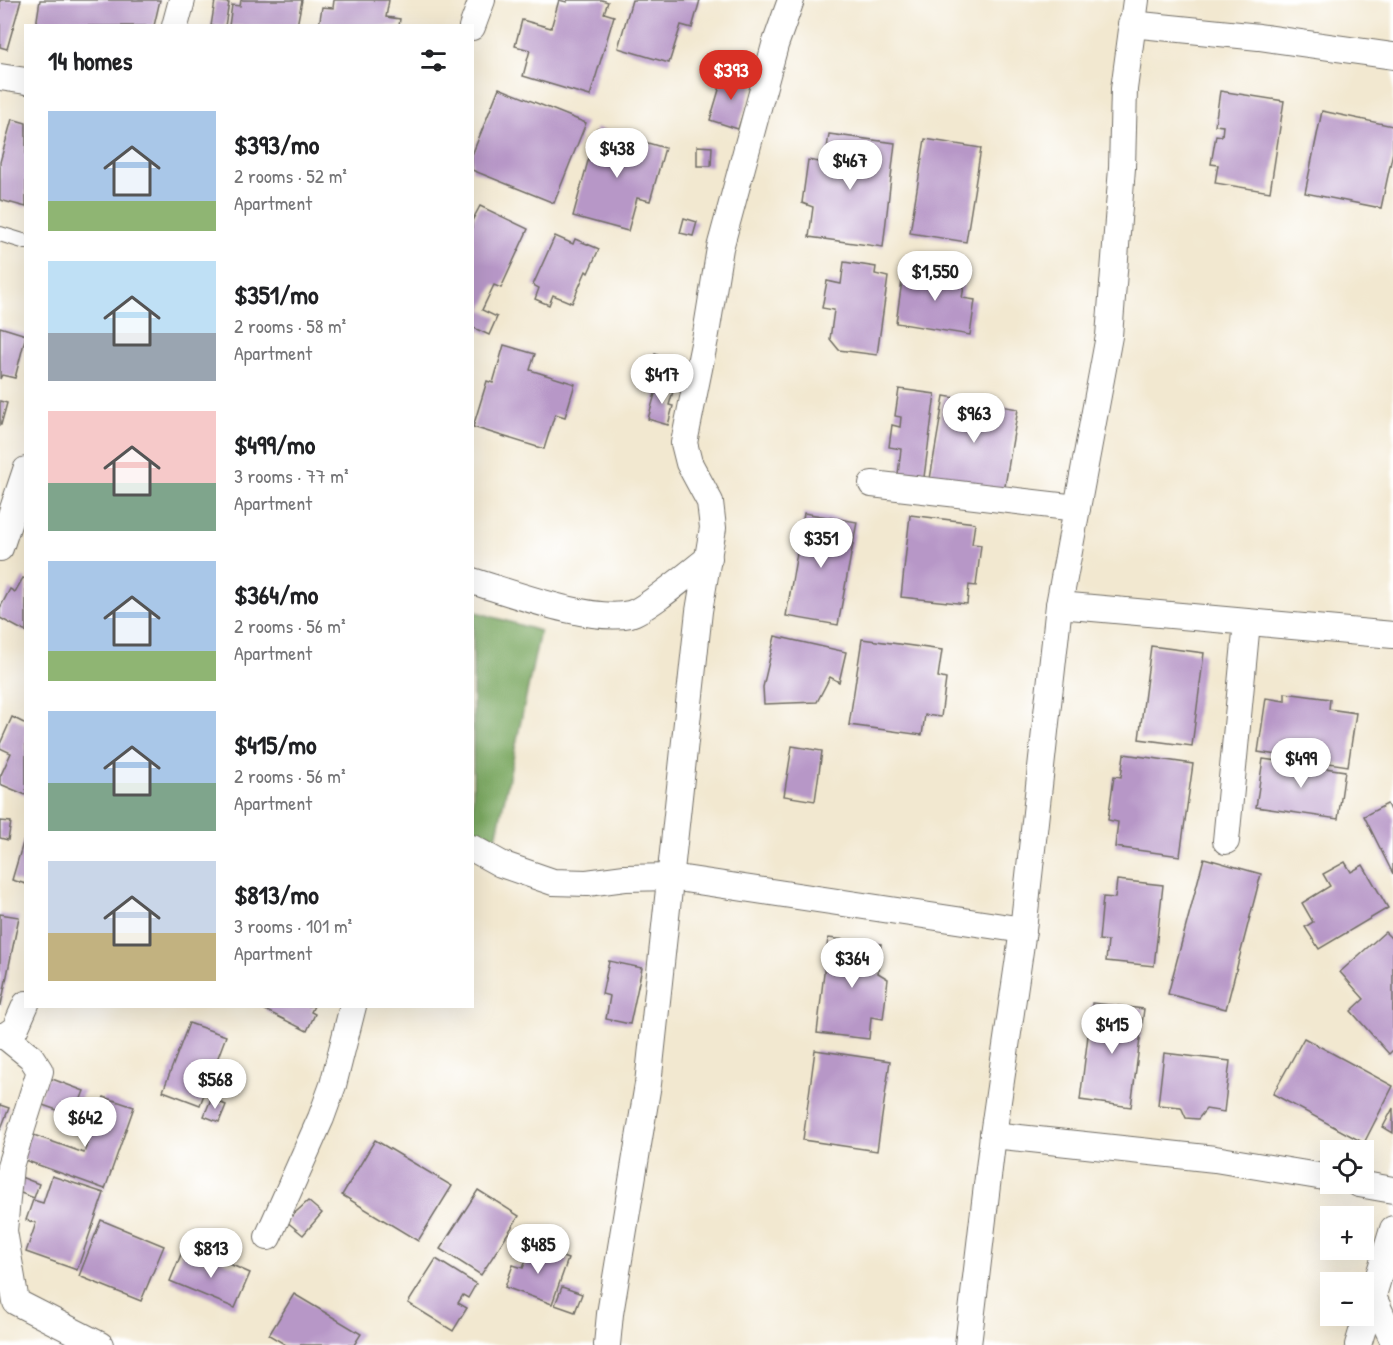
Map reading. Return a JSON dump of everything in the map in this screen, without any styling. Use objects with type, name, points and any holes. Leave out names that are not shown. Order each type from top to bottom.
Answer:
[{"type":"street","points":[[176,24],[182,0]]},
{"type":"street","points":[[473,24],[482,0]]},
{"type":"street","points":[[607,1345],[610,1314],[648,1084],[699,610],[713,528],[710,502],[689,463],[684,443],[706,334],[720,248],[775,45],[791,0]]},
{"type":"street","points":[[968,1345],[993,1135],[1023,930],[1059,605],[1109,336],[1122,168],[1124,89],[1134,12],[1259,36],[1393,56]]},
{"type":"street","points":[[0,77],[24,81]]},
{"type":"street","points":[[0,548],[24,476]]},
{"type":"street","points":[[872,484],[1077,508]]},
{"type":"street","points":[[474,582],[549,604],[602,616],[632,614],[709,558]]},
{"type":"street","points":[[1059,605],[1393,635]]},
{"type":"street","points":[[1226,841],[1247,622]]},
{"type":"street","points":[[474,849],[501,864],[553,882],[586,883],[625,878],[671,877],[1023,930]]},
{"type":"street","points":[[24,1008],[15,1029],[3,1036],[32,1057],[40,1071],[10,1166],[4,1231],[16,1302],[100,1345]]},
{"type":"street","points":[[268,1236],[321,1118],[333,1085],[352,1008]]},
{"type":"street","points":[[993,1135],[1215,1159],[1320,1176]]},
{"type":"street","points":[[1374,1187],[1393,1190]]},
{"type":"street","points":[[1374,1294],[1393,1229]]},
{"type":"street","points":[[1374,1299],[1393,1340]]},
{"type":"street","points":[[1358,1345],[1364,1326]]},
{"type":"lane","points":[[0,234],[24,241]]},
{"type":"green space","points":[[474,611],[540,631],[494,848],[474,841]]},
{"type":"building","points":[[0,0],[21,0],[7,49],[0,47]]},
{"type":"building","points":[[40,0],[160,0],[154,24],[36,24]]},
{"type":"building","points":[[241,0],[302,0],[297,24],[229,24],[232,5],[240,6]]},
{"type":"building","points":[[334,0],[389,0],[386,17],[400,19],[399,24],[319,24],[322,7],[333,8]]},
{"type":"building","points":[[559,0],[567,2],[567,0],[602,0],[608,2],[604,13],[614,16],[590,96],[523,76],[530,50],[515,46],[522,20],[551,28]]},
{"type":"building","points":[[632,0],[700,0],[692,28],[681,25],[669,63],[618,48]]},
{"type":"building","points":[[215,1],[229,3],[225,24],[211,24]]},
{"type":"building","points":[[724,73],[753,82],[738,129],[710,120]]},
{"type":"building","points":[[499,88],[586,123],[554,203],[474,171],[474,150]]},
{"type":"building","points":[[1220,91],[1284,101],[1270,192],[1215,183],[1218,165],[1211,164],[1216,135],[1222,136],[1223,126],[1215,125]]},
{"type":"building","points":[[1322,111],[1393,126],[1393,152],[1381,208],[1305,193]]},
{"type":"building","points":[[12,119],[24,122],[24,206],[0,200],[0,162]]},
{"type":"building","points":[[597,128],[665,148],[650,201],[637,198],[628,231],[573,216]]},
{"type":"building","points":[[829,134],[895,143],[883,247],[809,237],[813,207],[802,203],[808,160],[825,163]]},
{"type":"building","points":[[925,139],[981,148],[966,242],[910,233]]},
{"type":"building","points":[[697,146],[712,147],[711,166],[697,166]]},
{"type":"building","points":[[480,206],[528,229],[501,288],[494,285],[482,310],[497,317],[489,335],[474,328],[474,217]]},
{"type":"building","points":[[684,218],[697,222],[693,236],[680,233]]},
{"type":"building","points":[[555,236],[573,244],[575,239],[599,249],[572,303],[553,295],[549,305],[535,299],[539,288],[533,285]]},
{"type":"building","points":[[844,262],[876,267],[875,274],[888,277],[877,355],[839,350],[830,339],[834,310],[822,308],[827,281],[841,284]]},
{"type":"building","points":[[904,267],[966,276],[962,298],[975,300],[970,335],[896,323]]},
{"type":"building","points":[[0,327],[24,334],[24,343],[15,378],[2,375],[0,379]]},
{"type":"building","points":[[504,345],[535,354],[530,370],[575,384],[565,417],[555,414],[544,449],[474,427],[487,381],[493,383]]},
{"type":"building","points":[[655,354],[686,363],[679,385],[648,375]]},
{"type":"building","points":[[658,383],[674,388],[669,405],[673,406],[668,425],[648,419]]},
{"type":"building","points":[[899,389],[935,394],[924,477],[898,474],[901,449],[889,447],[892,425],[900,427],[901,417],[895,416]]},
{"type":"building","points":[[944,396],[1018,409],[1004,492],[930,479]]},
{"type":"building","points":[[0,401],[7,403],[1,425],[0,425]]},
{"type":"building","points":[[804,513],[857,522],[838,625],[786,616]]},
{"type":"building","points":[[910,515],[975,523],[972,544],[981,545],[976,586],[969,585],[967,604],[901,597]]},
{"type":"building","points":[[24,578],[24,631],[0,618],[0,608],[10,589],[15,592]]},
{"type":"building","points":[[775,636],[846,652],[839,682],[830,677],[817,702],[764,704],[763,687]]},
{"type":"building","points":[[862,639],[942,650],[938,677],[946,679],[941,717],[925,715],[922,735],[849,725]]},
{"type":"building","points":[[1151,646],[1204,653],[1192,746],[1139,739]]},
{"type":"building","points":[[1285,693],[1330,699],[1329,709],[1356,713],[1348,766],[1258,752],[1266,698],[1285,701]]},
{"type":"building","points":[[12,717],[24,723],[24,794],[0,784],[0,777],[11,753],[0,748]]},
{"type":"building","points":[[792,746],[822,751],[815,801],[784,796]]},
{"type":"building","points":[[1124,754],[1193,764],[1180,856],[1115,847],[1118,822],[1108,820],[1114,776],[1121,777]]},
{"type":"building","points":[[1263,759],[1345,771],[1338,819],[1256,807]]},
{"type":"building","points":[[1387,804],[1393,817],[1393,874],[1364,816]]},
{"type":"building","points":[[0,821],[11,822],[8,840],[0,838]]},
{"type":"building","points":[[24,839],[24,883],[12,880]]},
{"type":"building","points":[[1204,858],[1261,874],[1226,1009],[1168,994]]},
{"type":"building","points":[[1345,862],[1351,872],[1363,865],[1388,908],[1319,949],[1305,927],[1313,922],[1302,903],[1330,886],[1323,874]]},
{"type":"building","points":[[1117,880],[1163,885],[1154,966],[1106,961],[1108,941],[1099,940],[1103,897],[1115,898]]},
{"type":"building","points":[[0,914],[19,917],[1,1005],[0,1005]]},
{"type":"building","points":[[1385,932],[1393,940],[1393,1050],[1389,1054],[1351,1011],[1364,999],[1340,972]]},
{"type":"building","points":[[828,938],[881,944],[878,973],[888,979],[883,1019],[871,1017],[869,1039],[817,1033]]},
{"type":"building","points":[[609,961],[642,968],[630,1024],[606,1019],[610,996],[602,994]]},
{"type":"building","points":[[1092,1003],[1144,1009],[1131,1107],[1080,1100]]},
{"type":"building","points":[[266,1008],[313,1008],[311,1012],[315,1014],[307,1031],[265,1010]]},
{"type":"building","points":[[189,1023],[226,1036],[200,1105],[163,1091]]},
{"type":"building","points":[[1304,1038],[1393,1086],[1366,1140],[1358,1140],[1273,1094]]},
{"type":"building","points":[[815,1050],[890,1061],[877,1151],[803,1140]]},
{"type":"building","points":[[1164,1053],[1230,1061],[1224,1112],[1206,1109],[1198,1119],[1186,1118],[1181,1107],[1158,1105]]},
{"type":"building","points":[[47,1077],[84,1091],[74,1116],[37,1103]]},
{"type":"building","points":[[104,1097],[134,1107],[105,1189],[19,1158],[28,1133],[84,1153]]},
{"type":"building","points":[[211,1099],[226,1105],[219,1122],[204,1116]]},
{"type":"building","points":[[0,1105],[9,1108],[0,1131]]},
{"type":"building","points":[[1393,1108],[1393,1133],[1383,1127]]},
{"type":"building","points":[[375,1140],[452,1186],[418,1241],[342,1195]]},
{"type":"building","points":[[18,1176],[39,1184],[34,1198],[13,1190]]},
{"type":"building","points":[[52,1176],[104,1193],[77,1270],[26,1252],[36,1223],[26,1220],[33,1200],[43,1203]]},
{"type":"building","points":[[478,1190],[519,1216],[481,1275],[440,1249]]},
{"type":"building","points":[[308,1201],[322,1213],[303,1235],[286,1221]]},
{"type":"building","points":[[101,1220],[164,1246],[141,1301],[79,1276]]},
{"type":"building","points":[[532,1246],[568,1259],[552,1304],[505,1287],[513,1265],[523,1268]]},
{"type":"building","points":[[182,1252],[213,1265],[216,1258],[250,1273],[235,1308],[170,1281]]},
{"type":"building","points":[[436,1259],[476,1284],[468,1298],[463,1295],[458,1303],[467,1308],[453,1331],[408,1303]]},
{"type":"building","points":[[562,1287],[582,1294],[575,1312],[555,1305]]},
{"type":"building","points":[[294,1294],[361,1334],[354,1345],[286,1345],[269,1335]]}]
